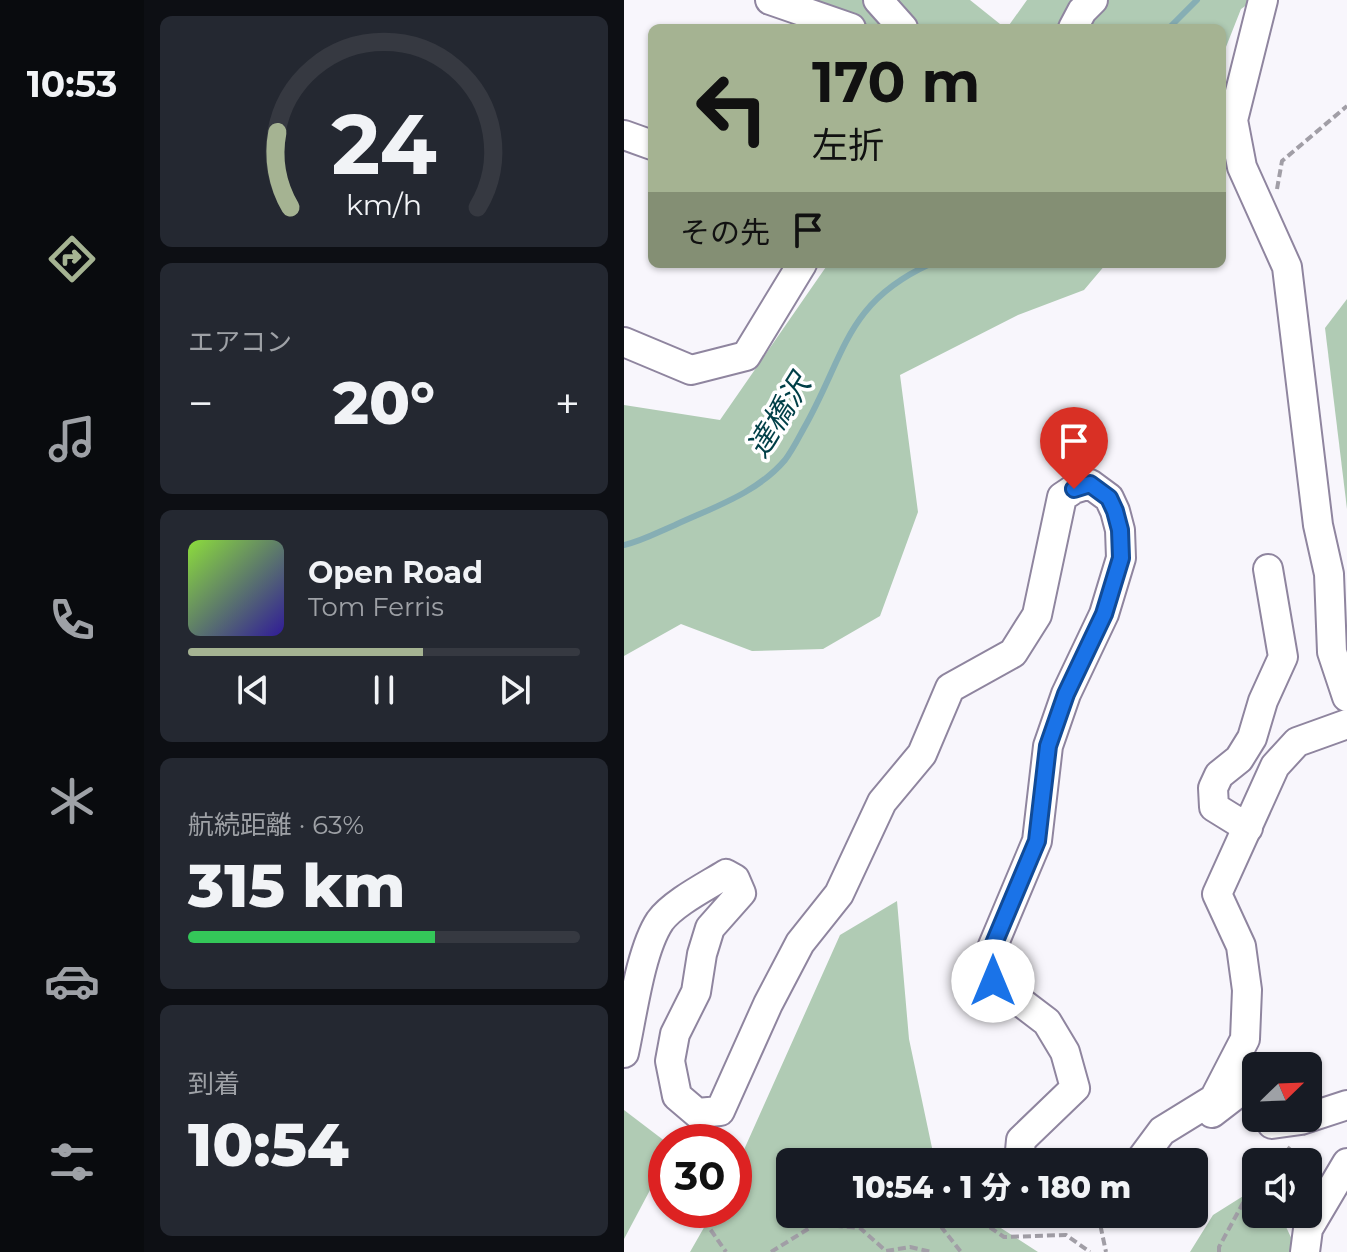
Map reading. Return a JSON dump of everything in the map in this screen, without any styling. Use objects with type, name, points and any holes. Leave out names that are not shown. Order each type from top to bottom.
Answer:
[{"type":"street","points":[[770,0],[839,24]]},
{"type":"street","points":[[878,0],[899,24]]},
{"type":"street","points":[[1076,24],[1093,0]]},
{"type":"street","points":[[1263,0],[1233,120],[1242,167],[1287,267],[1318,525],[1329,574],[1332,652],[1347,697]]},
{"type":"street","points":[[624,135],[648,144]]},
{"type":"street","points":[[624,342],[691,370],[746,356],[800,268]]},
{"type":"street","points":[[624,1053],[647,948],[661,920],[692,895],[726,874],[735,879],[741,893],[710,928],[696,992],[675,1034],[670,1061],[677,1096],[697,1113],[720,1111],[768,1004],[800,943],[839,894],[882,802],[922,754],[950,688],[1013,653],[1037,615],[1062,497],[1090,484],[1109,498],[1115,511],[1120,530],[1121,558],[1104,614],[1066,694],[1048,746],[1037,841],[987,960],[993,981],[1047,1022],[1065,1052],[1075,1088],[1021,1140],[1020,1148]]},
{"type":"street","points":[[1248,828],[1214,807],[1213,788],[1219,775],[1239,759],[1252,738],[1263,701],[1283,657],[1268,569]]},
{"type":"street","points":[[1150,1148],[1162,1131],[1214,1099],[1245,1039],[1247,990],[1241,946],[1217,894],[1275,766],[1297,742],[1347,724]]},
{"type":"street","points":[[1158,1148],[1171,1143],[1242,1090]]},
{"type":"street","points":[[1322,1113],[1347,1105]]},
{"type":"street","points":[[1305,1252],[1308,1229],[1347,1163]]},
{"type":"path","points":[[1276,191],[1282,161],[1347,106]]},
{"type":"path","points":[[1219,1252],[1242,1205]]},
{"type":"path","points":[[771,1252],[816,1224],[860,1228],[886,1251],[910,1247],[932,1252]]},
{"type":"path","points":[[709,1228],[726,1252]]},
{"type":"path","points":[[942,1228],[961,1252]]},
{"type":"path","points":[[991,1228],[1004,1237],[1066,1235],[1090,1252]]},
{"type":"path","points":[[1101,1228],[1106,1252]]},
{"type":"green space","points":[[811,0],[970,0],[1000,24],[822,24]]},
{"type":"green space","points":[[1027,0],[1254,0],[1241,9],[1226,47],[1226,24],[1010,24]]},
{"type":"green space","points":[[825,268],[1103,268],[1084,290],[1018,315],[900,375],[918,512],[880,616],[823,649],[752,651],[681,624],[624,656],[624,405],[720,420]]},
{"type":"green space","points":[[1347,299],[1347,509],[1325,328]]},
{"type":"green space","points":[[897,901],[909,1039],[932,1148],[776,1148],[776,1228],[1001,1228],[1038,1252],[690,1252],[704,1228],[752,1228],[752,1132],[840,935]]},
{"type":"green space","points":[[624,1110],[648,1128],[648,1194],[624,1239]]},
{"type":"green space","points":[[1242,1197],[1242,1228],[1287,1228],[1295,1246],[1302,1252],[1190,1252],[1205,1228],[1208,1228],[1213,1215]]},
{"type":"waterway","name":"達橋沢","points":[[1173,24],[1197,0]]},
{"type":"waterway","name":"達橋沢","points":[[624,545],[734,498],[774,472],[795,445],[851,333],[864,314],[880,296],[923,268]]},
{"type":"route","points":[[993,981],[987,960],[1037,841],[1048,746],[1066,694],[1104,614],[1121,558],[1120,530],[1109,498],[1090,484],[1074,489]]}]
